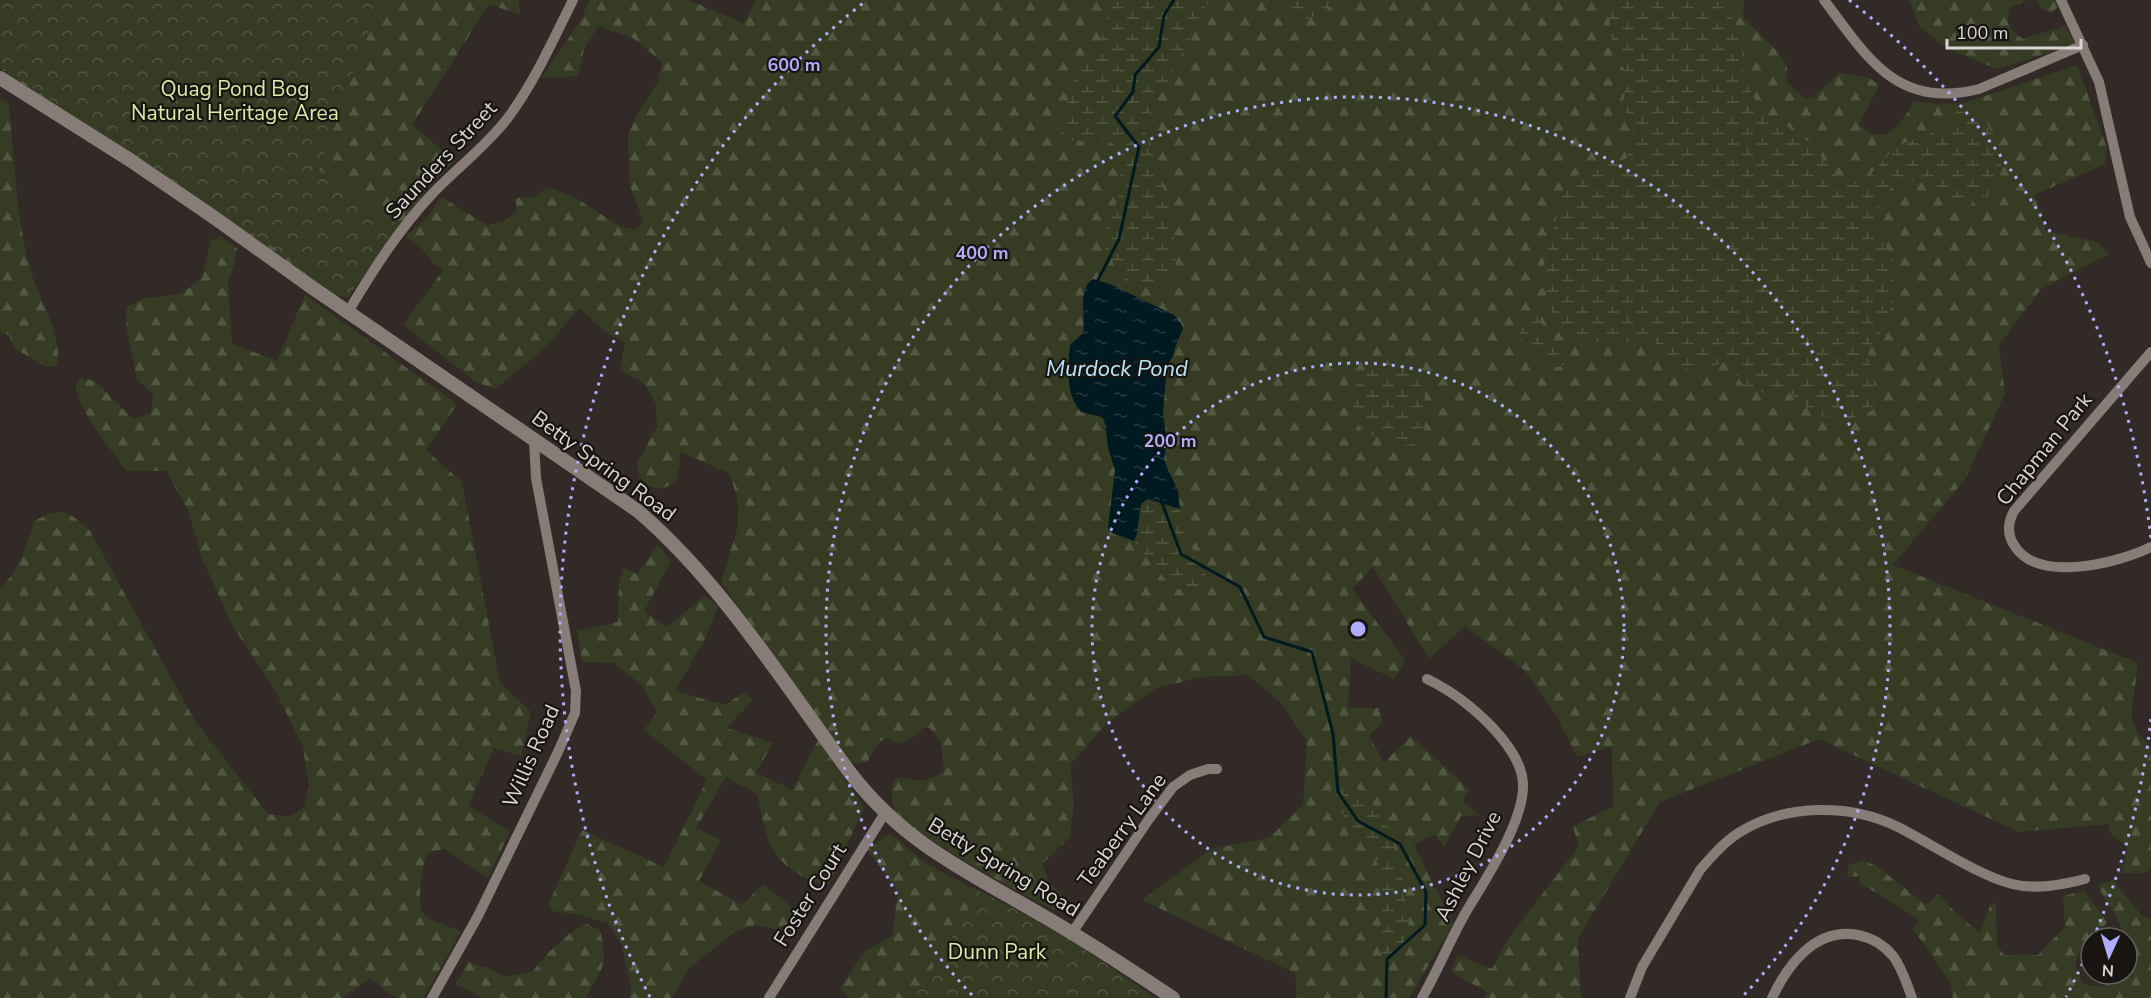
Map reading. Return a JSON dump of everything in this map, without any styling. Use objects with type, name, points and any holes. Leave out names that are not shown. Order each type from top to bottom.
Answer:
[{"type":"street","name":"Saunders Street","points":[[348,312],[379,261],[410,219],[441,184],[485,145],[508,118],[535,76],[573,0]]},
{"type":"street","points":[[1824,0],[1876,67],[1898,82],[1932,93],[1966,93],[1979,89],[2083,45]]},
{"type":"street","points":[[2061,0],[2101,88],[2130,217],[2151,263]]},
{"type":"street","name":"Betty Spring Road","points":[[0,78],[130,160],[638,511],[686,556],[721,598],[846,768],[885,813],[936,855],[1072,933],[1173,998]]},
{"type":"street","name":"Chapman Park","points":[[2151,352],[2014,511],[2009,528],[2014,545],[2022,556],[2037,564],[2053,567],[2106,562],[2127,557],[2151,547]]},
{"type":"street","name":"Willis Road","points":[[432,998],[478,916],[575,713],[576,691],[536,478],[534,440]]},
{"type":"street","name":"Ashley Drive","points":[[1422,998],[1509,835],[1523,793],[1520,771],[1500,736],[1467,704],[1446,688],[1427,680]]},
{"type":"street","name":"Teaberry Lane","points":[[1072,933],[1173,787],[1190,775],[1217,768]]},
{"type":"street","points":[[1630,998],[1642,967],[1700,870],[1718,849],[1732,838],[1756,823],[1773,817],[1818,810],[1870,815],[1896,826],[1992,877],[2015,885],[2058,885],[2085,879]]},
{"type":"street","name":"Foster Court","points":[[769,998],[885,813]]},
{"type":"street","points":[[1772,998],[1786,973],[1805,951],[1828,936],[1847,934],[1869,938],[1888,951],[1898,965],[1912,998]]},
{"type":"green space","name":"Quag Pond Bog Natural Heritage Area","points":[[0,0],[518,0],[521,15],[489,4],[412,125],[455,161],[426,190],[348,297],[342,297],[332,293],[0,69]]},
{"type":"green space","name":"Quag Pond Bog Natural Heritage Area","points":[[0,0],[381,0],[318,169],[400,226],[348,297],[0,66]]},
{"type":"green space","points":[[589,0],[688,0],[743,24],[756,0],[1744,0],[1743,17],[1780,54],[1787,66],[1787,82],[1805,98],[1812,97],[1840,73],[1870,78],[1879,86],[1859,124],[1877,135],[1892,131],[1904,118],[1914,101],[1938,104],[1964,103],[2077,65],[2107,148],[2105,164],[2034,195],[2046,231],[2097,242],[2109,254],[2041,289],[1999,345],[2005,394],[1965,479],[1893,565],[2138,663],[2131,718],[2139,735],[2151,746],[2151,868],[2146,873],[2122,873],[2127,847],[2110,833],[2108,824],[2019,832],[1819,739],[1660,802],[1578,938],[1581,998],[1485,998],[1487,992],[1451,972],[1457,955],[1492,969],[1508,939],[1579,846],[1573,827],[1613,806],[1612,746],[1577,757],[1556,715],[1524,670],[1465,626],[1429,659],[1373,567],[1352,589],[1405,660],[1394,679],[1351,658],[1348,708],[1378,708],[1383,722],[1369,736],[1384,762],[1411,736],[1470,790],[1462,800],[1478,815],[1461,816],[1444,847],[1434,834],[1414,845],[1453,924],[1409,998],[1297,998],[1295,973],[1142,900],[1211,849],[1269,838],[1303,805],[1307,741],[1281,703],[1248,675],[1201,677],[1157,688],[1108,722],[1070,765],[1074,803],[1070,837],[1042,864],[1049,882],[1061,895],[1054,911],[974,867],[895,817],[892,786],[896,778],[925,780],[944,771],[941,743],[930,728],[923,728],[916,736],[899,744],[887,738],[879,742],[867,762],[847,761],[721,582],[738,527],[738,501],[730,474],[679,451],[680,465],[675,482],[662,489],[650,487],[639,476],[637,463],[657,427],[656,404],[644,383],[620,370],[625,342],[608,334],[579,308],[544,349],[495,389],[476,382],[403,325],[444,269],[434,264],[422,249],[406,236],[427,218],[441,197],[487,225],[505,221],[517,211],[515,198],[534,197],[548,187],[576,198],[619,226],[635,230],[643,221],[629,183],[628,135],[637,115],[658,82],[662,62],[633,38],[598,26],[584,49],[578,76],[541,78],[581,20]]},
{"type":"green space","points":[[1113,0],[1224,0],[1209,1],[1166,84],[1155,99],[1145,130],[1172,210],[1176,267],[1172,283],[1145,286],[1120,276],[1101,240],[1119,196],[1122,151],[1106,139],[1065,140],[1057,128],[1076,77],[1101,41],[1109,7]]},
{"type":"green space","points":[[1249,0],[1336,0],[1326,11],[1301,22],[1277,3]]},
{"type":"green space","points":[[1607,0],[1729,0],[1742,48],[1744,74],[1761,114],[1784,124],[1814,146],[1835,175],[1850,186],[1866,179],[1897,145],[1926,136],[1946,125],[1957,111],[1972,107],[1983,117],[1995,137],[2002,170],[1993,193],[1968,207],[1950,201],[1926,183],[1899,180],[1879,201],[1876,231],[1894,259],[1894,302],[1880,333],[1868,350],[1874,383],[1873,410],[1848,420],[1816,415],[1784,388],[1767,394],[1743,385],[1728,361],[1692,372],[1667,359],[1655,342],[1571,340],[1558,326],[1547,299],[1544,264],[1565,180],[1627,158],[1633,136],[1623,104],[1627,76],[1613,46]]},
{"type":"green space","points":[[1909,0],[2028,0],[2011,7],[2008,22],[2014,32],[2023,39],[2065,26],[2076,44],[1997,69],[1946,48],[1919,26]]},
{"type":"green space","points":[[2036,0],[2056,0],[2058,7],[2052,12],[2046,11]]},
{"type":"green space","points":[[0,99],[9,104],[21,225],[33,278],[53,327],[58,366],[46,366],[15,349],[9,335],[0,333]]},
{"type":"green space","points":[[220,236],[237,248],[228,282],[232,344],[277,361],[305,295],[457,404],[426,450],[462,482],[500,683],[531,712],[521,756],[494,748],[468,806],[510,831],[488,878],[445,849],[428,852],[421,881],[421,912],[431,920],[461,931],[424,998],[396,998],[370,979],[342,998],[0,998],[0,589],[17,566],[34,521],[52,513],[64,512],[90,531],[195,721],[268,814],[289,817],[305,807],[309,786],[303,747],[276,692],[232,625],[202,558],[188,510],[166,471],[127,471],[105,442],[77,395],[76,387],[79,378],[95,381],[133,419],[151,413],[153,394],[137,379],[126,326],[126,307],[146,298],[181,294],[202,278],[211,241]]},
{"type":"green space","points":[[1537,316],[1564,359],[1564,366],[1556,367],[1525,352],[1518,326],[1528,323]]},
{"type":"green space","points":[[1370,359],[1405,364],[1425,390],[1424,443],[1395,446],[1361,430],[1352,411],[1358,381]]},
{"type":"green space","points":[[1148,499],[1180,509],[1186,541],[1199,557],[1206,574],[1201,585],[1183,591],[1170,585],[1134,541],[1141,504]]},
{"type":"green space","points":[[658,545],[671,561],[644,611],[667,627],[705,596],[718,607],[704,641],[675,691],[725,705],[744,692],[753,699],[727,728],[773,743],[756,772],[792,790],[818,740],[864,808],[828,886],[802,876],[780,859],[768,838],[757,794],[726,777],[696,828],[721,840],[699,881],[742,905],[763,884],[798,912],[792,933],[755,925],[736,931],[688,969],[672,998],[630,998],[631,986],[621,944],[608,923],[580,915],[553,911],[548,905],[582,830],[664,867],[707,780],[644,730],[657,712],[641,684],[613,663],[582,662],[577,631],[618,622],[619,583],[623,568],[637,574]]},
{"type":"green space","points":[[1337,780],[1346,780],[1356,787],[1377,809],[1390,831],[1403,881],[1409,920],[1404,950],[1394,956],[1382,954],[1380,942],[1382,893],[1376,856],[1331,800],[1331,787]]},
{"type":"green space","points":[[890,833],[927,864],[1068,938],[1155,998],[848,998],[840,988],[864,952],[892,936],[898,891],[867,850]]},
{"type":"green space","points":[[1863,860],[1878,867],[1926,905],[1938,894],[1959,916],[1980,933],[1991,903],[1996,903],[1997,945],[2004,955],[2038,955],[2065,927],[2063,896],[2084,891],[2107,922],[2104,926],[2079,926],[2079,954],[2076,965],[2079,986],[2139,986],[2139,926],[2120,926],[2097,885],[2113,880],[2142,916],[2151,919],[2151,998],[1953,998],[1950,982],[1913,929],[1920,920],[1860,883],[1860,876],[1847,877],[1849,865]]},
{"type":"green space","name":"Dunn Park","points":[[980,891],[1068,938],[1155,998],[914,998]]},
{"type":"green space","points":[[587,924],[600,931],[604,959],[600,973],[586,998],[483,998],[456,984],[468,962],[489,968],[506,977],[533,971],[547,954],[570,933]]},
{"type":"water","name":"Murdock Pond","points":[[1093,279],[1110,284],[1174,315],[1183,329],[1167,366],[1163,413],[1167,442],[1164,459],[1178,491],[1180,509],[1148,499],[1141,504],[1134,541],[1112,533],[1108,528],[1115,470],[1103,418],[1081,412],[1070,389],[1068,371],[1070,345],[1083,333],[1085,289]]},
{"type":"waterway","points":[[1099,284],[1098,280],[1119,239],[1139,147],[1115,116],[1133,92],[1135,75],[1159,47],[1164,15],[1174,0]]},
{"type":"waterway","points":[[1161,500],[1181,554],[1240,587],[1264,637],[1312,652],[1333,734],[1338,792],[1358,821],[1400,844],[1426,892],[1425,925],[1387,959],[1386,998]]}]
